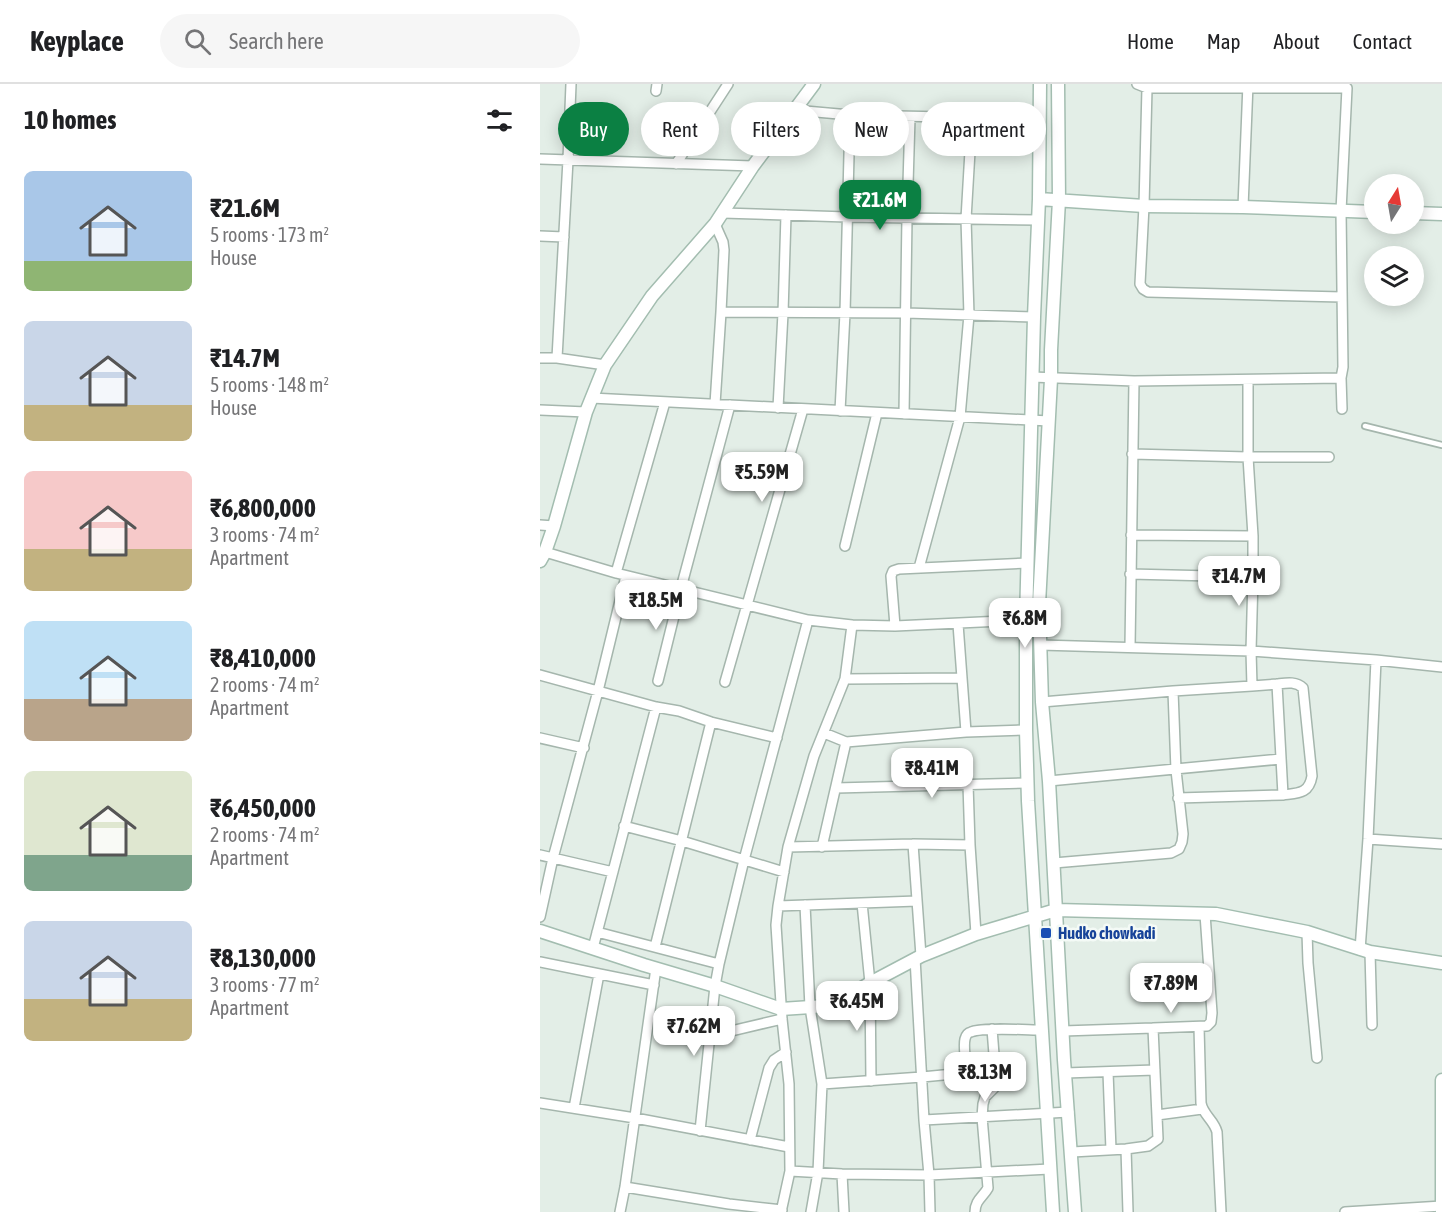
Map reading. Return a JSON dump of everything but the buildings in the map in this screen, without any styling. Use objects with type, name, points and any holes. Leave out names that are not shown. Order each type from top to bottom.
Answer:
[{"type":"main road","points":[[800,102],[814,84]]},
{"type":"main road","points":[[1039,102],[1040,84]]},
{"type":"main road","points":[[1058,84],[1059,201],[1039,604],[1042,702],[1049,781],[1075,1212]]},
{"type":"main road","points":[[542,557],[554,526],[586,412],[605,365],[652,296],[715,224],[760,156]]},
{"type":"main road","points":[[1039,156],[1026,620],[1026,730],[1053,1212]]},
{"type":"main road","points":[[1039,199],[1144,206],[1364,212]]},
{"type":"main road","points":[[1424,213],[1442,214]]},
{"type":"main road","points":[[540,931],[715,986],[782,1014],[836,1004],[918,957],[976,934],[1056,910],[1216,914],[1307,932],[1365,951],[1442,963]]},
{"type":"main road","points":[[1442,1080],[1442,1212]]},
{"type":"street","points":[[557,358],[571,84]]},
{"type":"street","points":[[676,164],[728,84]]},
{"type":"street","points":[[1137,84],[1148,88],[1206,86],[1347,88],[1341,212],[1342,409]]},
{"type":"street","points":[[1243,207],[1248,86]]},
{"type":"street","points":[[1148,88],[1140,284],[1143,289],[1148,292],[1342,297]]},
{"type":"street","points":[[904,414],[910,117],[921,117]]},
{"type":"street","points":[[840,411],[849,156]]},
{"type":"street","points":[[919,568],[960,417],[969,315],[966,219],[970,156]]},
{"type":"street","points":[[540,159],[753,166]]},
{"type":"street","points":[[723,213],[1038,220]]},
{"type":"street","points":[[778,408],[786,215]]},
{"type":"street","points":[[714,404],[722,312],[724,250],[715,224]]},
{"type":"street","points":[[540,236],[564,237]]},
{"type":"street","points":[[722,312],[906,313],[1034,317]]},
{"type":"street","points":[[540,358],[557,358],[605,365]]},
{"type":"street","points":[[1032,377],[1134,381],[1341,378]]},
{"type":"street","points":[[1248,380],[1248,458],[1253,536],[1252,686]]},
{"type":"street","points":[[1130,647],[1134,381]]},
{"type":"street","points":[[591,398],[1049,421]]},
{"type":"street","points":[[616,573],[665,402]]},
{"type":"street","points":[[658,681],[730,405]]},
{"type":"street","points":[[725,682],[803,409]]},
{"type":"street","points":[[540,410],[586,412]]},
{"type":"street","points":[[845,546],[877,412]]},
{"type":"street","points":[[1132,454],[1248,458],[1329,457]]},
{"type":"street","points":[[540,525],[554,526]]},
{"type":"street","points":[[1131,535],[1253,536]]},
{"type":"street","points":[[542,557],[681,588],[808,620],[852,625],[895,626],[1026,620]]},
{"type":"street","points":[[895,626],[891,576],[899,568],[1028,563]]},
{"type":"street","points":[[1130,574],[1253,577]]},
{"type":"street","points":[[540,917],[553,858],[584,748],[626,576]]},
{"type":"street","points":[[700,1131],[719,963],[808,620]]},
{"type":"street","points":[[958,624],[966,732]]},
{"type":"street","points":[[625,1187],[728,1208],[782,1211],[790,1171],[789,1084],[776,925],[778,906],[788,847],[814,756],[845,680],[852,625]]},
{"type":"street","points":[[1040,645],[1251,651],[1442,667]]},
{"type":"street","points":[[1372,1026],[1365,951],[1376,660]]},
{"type":"street","points":[[540,675],[777,738]]},
{"type":"street","points":[[845,680],[962,678]]},
{"type":"street","points":[[1042,702],[1293,683],[1303,688],[1312,776],[1310,783],[1302,792],[1283,795],[1178,798]]},
{"type":"street","points":[[1277,684],[1283,795]]},
{"type":"street","points":[[1054,863],[1171,853],[1179,849],[1183,834],[1176,770],[1173,691]]},
{"type":"street","points":[[593,948],[656,706]]},
{"type":"street","points":[[655,947],[711,722]]},
{"type":"street","points":[[824,734],[846,742],[966,732],[1026,730]]},
{"type":"street","points":[[540,738],[584,748]]},
{"type":"street","points":[[822,847],[846,742]]},
{"type":"street","points":[[1049,781],[1281,759]]},
{"type":"street","points":[[836,788],[1028,783]]},
{"type":"street","points":[[968,784],[976,934]]},
{"type":"street","points":[[624,826],[784,872]]},
{"type":"street","points":[[1368,838],[1442,844]]},
{"type":"street","points":[[913,844],[930,1212]]},
{"type":"street","points":[[788,847],[970,845]]},
{"type":"street","points":[[540,855],[613,872]]},
{"type":"street","points":[[778,906],[917,901]]},
{"type":"street","points":[[862,903],[870,983],[871,1081]]},
{"type":"street","points":[[805,905],[810,1007],[822,1084],[818,1173],[811,1212]]},
{"type":"street","points":[[1063,1031],[1207,1026],[1212,1013],[1205,914]]},
{"type":"street","points":[[597,932],[719,963]]},
{"type":"street","points":[[1307,932],[1317,1058]]},
{"type":"street","points":[[540,962],[654,985]]},
{"type":"street","points":[[620,1212],[656,968]]},
{"type":"street","points":[[574,1107],[599,974]]},
{"type":"street","points":[[710,1036],[782,1014]]},
{"type":"street","points":[[1199,1027],[1202,1109],[1215,1124],[1217,1132],[1221,1212]]},
{"type":"street","points":[[1072,1152],[1148,1146],[1158,1138],[1153,1028]]},
{"type":"street","points":[[975,1212],[977,1201],[988,1188],[982,1117],[983,1104],[994,1088],[996,1080],[992,1029]]},
{"type":"street","points":[[967,1072],[965,1037],[973,1030],[1042,1030]]},
{"type":"street","points":[[750,1140],[769,1068],[774,1060],[786,1052]]},
{"type":"street","points":[[822,1084],[995,1070]]},
{"type":"street","points":[[1065,1073],[1155,1070]]},
{"type":"street","points":[[1108,1071],[1111,1150]]},
{"type":"street","points":[[540,1103],[574,1107],[789,1147]]},
{"type":"street","points":[[1158,1115],[1202,1109]]},
{"type":"street","points":[[924,1120],[1069,1113]]},
{"type":"street","points":[[1126,1149],[1128,1212]]},
{"type":"street","points":[[790,1171],[929,1175],[1050,1169]]},
{"type":"street","points":[[842,1174],[844,1212]]},
{"type":"street","points":[[1345,1212],[1442,1206]]},
{"type":"lane","points":[[1365,426],[1442,445]]},
{"type":"place","name":"Hudko chowkadi","points":[[1046,933]]}]
